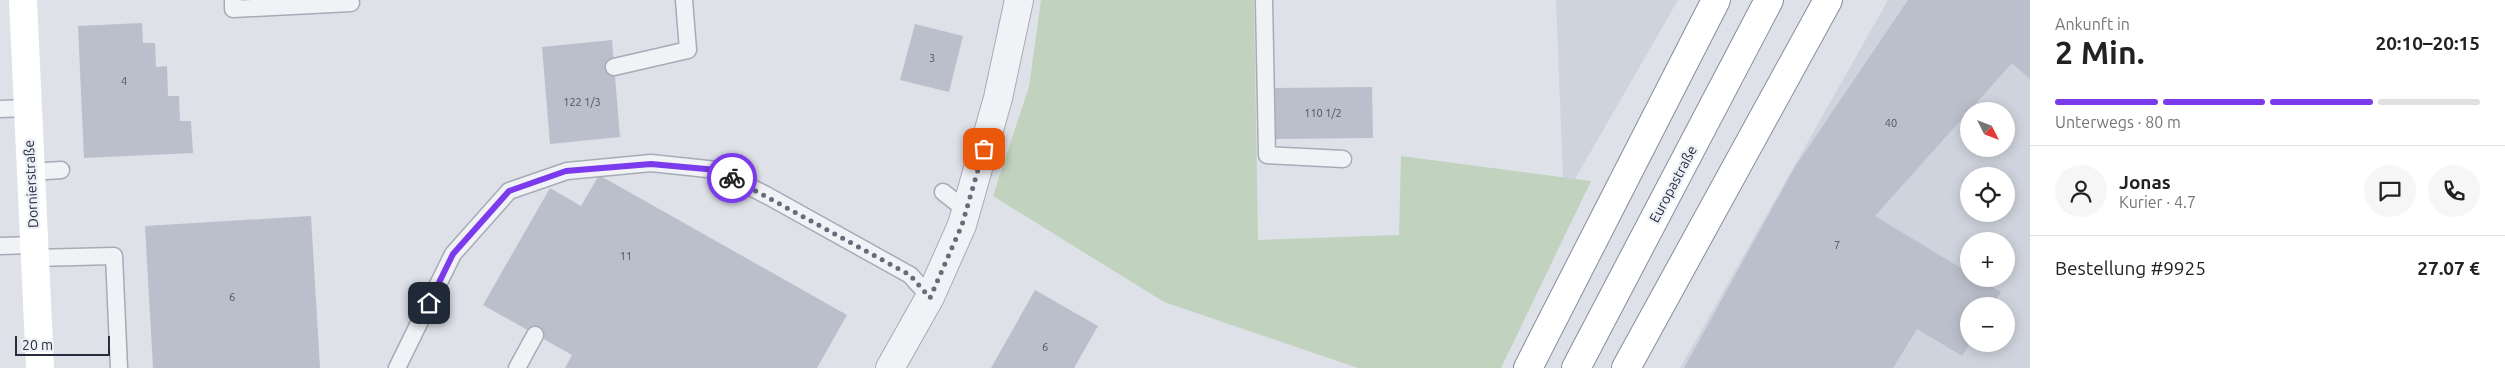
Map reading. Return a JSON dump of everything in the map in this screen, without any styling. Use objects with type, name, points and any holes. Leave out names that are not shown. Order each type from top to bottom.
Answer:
[{"type":"main road","name":"Dornierstraße","points":[[23,0],[40,368]]},
{"type":"main road","points":[[1528,368],[1716,0]]},
{"type":"main road","name":"Europastraße","points":[[1576,368],[1770,0]]},
{"type":"main road","points":[[1626,368],[1828,0]]},
{"type":"street","points":[[890,368],[930,298],[966,211],[998,98],[1019,0]]},
{"type":"lane","points":[[233,0],[233,9],[350,3],[350,0]]},
{"type":"lane","points":[[614,67],[688,50],[684,0]]},
{"type":"lane","points":[[1264,0],[1267,155],[1344,159]]},
{"type":"lane","points":[[0,109],[28,108]]},
{"type":"lane","points":[[397,368],[453,254],[509,191],[566,171],[651,164],[717,170],[910,275],[930,298]]},
{"type":"lane","points":[[31,172],[61,170]]},
{"type":"lane","points":[[943,192],[966,211]]},
{"type":"lane","points":[[0,246],[35,252],[114,256],[120,368]]},
{"type":"lane","points":[[517,368],[535,335]]},
{"type":"shaded area","points":[[1556,0],[1678,0],[1575,179],[1563,178]]},
{"type":"shaded area","points":[[1888,0],[2030,0],[2030,368],[1680,368]]},
{"type":"green space","points":[[1041,0],[1254,0],[1258,240],[1399,235],[1401,156],[1591,181],[1501,368],[1358,368],[1164,302],[993,196],[1029,87]]},
{"type":"building","points":[[1908,0],[2030,0],[2030,79],[2012,63],[1977,102],[1960,102],[1960,121],[1875,216],[1960,268],[1960,287],[1992,287],[2001,292],[1998,297],[1960,297],[1960,352],[1965,352],[1962,356],[1917,329],[1893,368],[1684,368],[1795,167]]},
{"type":"building","points":[[142,23],[143,43],[155,43],[156,67],[167,66],[168,96],[179,96],[180,121],[191,121],[193,153],[84,158],[78,26]]},
{"type":"building","points":[[915,24],[963,36],[949,92],[900,80]]},
{"type":"building","points":[[612,40],[620,137],[550,144],[542,47]]},
{"type":"building","points":[[1372,87],[1373,138],[1275,139],[1274,88]]},
{"type":"building","points":[[599,175],[847,315],[817,368],[565,368],[572,355],[483,305],[550,188],[581,206]]},
{"type":"building","points":[[311,216],[320,368],[153,368],[145,226]]},
{"type":"building","points":[[1035,290],[1098,326],[1074,368],[991,368]]},
{"type":"way so far","points":[[732,178],[910,275],[930,298],[962,225],[984,149]]},
{"type":"route","points":[[429,303],[453,254],[509,191],[566,171],[651,164],[717,170],[732,178]]}]
